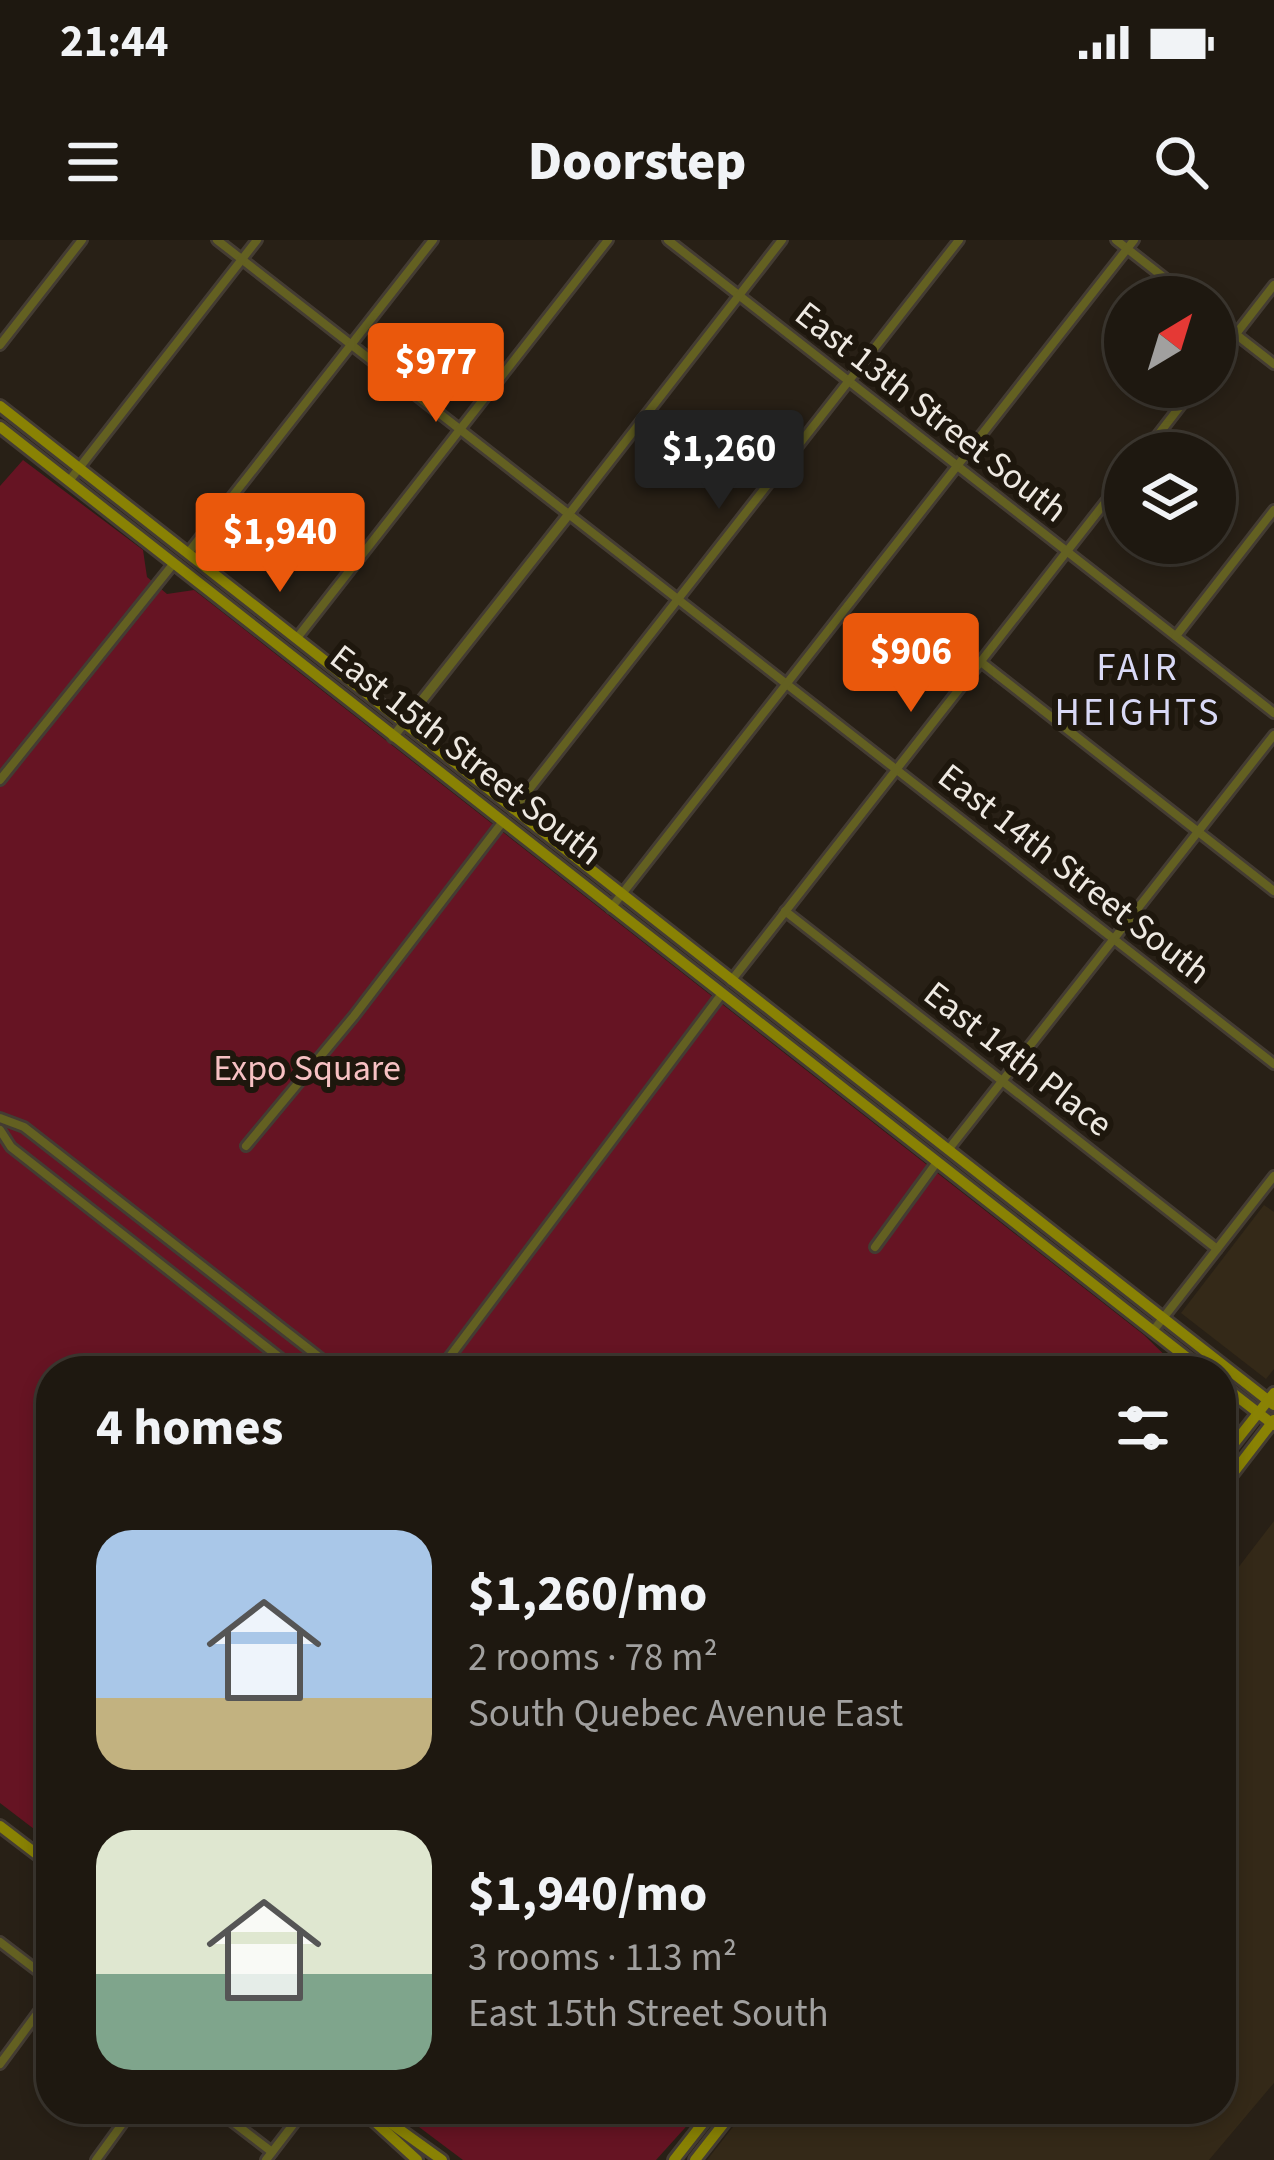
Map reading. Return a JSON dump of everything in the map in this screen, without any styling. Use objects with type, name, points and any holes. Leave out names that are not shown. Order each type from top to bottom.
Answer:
[{"type":"main road","name":"East 15th Street South","points":[[0,406],[731,981]]},
{"type":"main road","name":"East 15th Street South","points":[[0,427],[722,994]]},
{"type":"main road","points":[[175,563],[188,553]]},
{"type":"main road","points":[[287,651],[298,638]]},
{"type":"main road","points":[[502,824],[513,810]]},
{"type":"main road","points":[[1185,1356],[722,994],[731,981],[1215,1356]]},
{"type":"main road","points":[[937,1162],[949,1150]]},
{"type":"main road","points":[[1236,1372],[1272,1399],[1236,1441]]},
{"type":"main road","points":[[1236,1396],[1273,1423],[1236,1470]]},
{"type":"main road","points":[[0,1826],[36,1854]]},
{"type":"main road","points":[[377,2124],[417,2160]]},
{"type":"main road","points":[[391,2124],[442,2160]]},
{"type":"main road","points":[[674,2160],[702,2124]]},
{"type":"main road","points":[[695,2160],[723,2124]]},
{"type":"street","points":[[0,345],[82,240]]},
{"type":"street","name":"East 14th Street South","points":[[217,240],[1274,1064]]},
{"type":"street","points":[[69,481],[257,240]]},
{"type":"street","points":[[188,553],[433,240]]},
{"type":"street","points":[[298,638],[608,240]]},
{"type":"street","name":"East 13th Street South","points":[[668,240],[1274,713]]},
{"type":"street","points":[[393,737],[782,240]]},
{"type":"street","points":[[513,810],[959,240]]},
{"type":"street","points":[[1116,240],[1131,244],[1166,276]]},
{"type":"street","points":[[611,908],[1131,244]]},
{"type":"street","points":[[1274,285],[1236,334],[1274,364]]},
{"type":"street","points":[[1160,432],[1179,408]]},
{"type":"street","points":[[731,981],[1104,504]]},
{"type":"street","points":[[1176,636],[1274,510]]},
{"type":"street","points":[[0,780],[175,563]]},
{"type":"street","points":[[981,662],[1274,892]]},
{"type":"street","points":[[949,1150],[1274,735]]},
{"type":"street","points":[[246,1146],[354,1016],[502,824]]},
{"type":"street","name":"East 14th Place","points":[[785,911],[1217,1249]]},
{"type":"street","points":[[450,1356],[722,994]]},
{"type":"street","points":[[0,1118],[24,1127],[318,1356]]},
{"type":"street","points":[[0,1130],[11,1147],[278,1356]]},
{"type":"street","points":[[875,1247],[937,1162]]},
{"type":"street","points":[[1153,1330],[1274,1176]]},
{"type":"street","points":[[0,1942],[36,1970]]},
{"type":"street","points":[[0,2064],[36,2015]]},
{"type":"street","points":[[96,2160],[122,2124]]},
{"type":"street","points":[[233,2124],[269,2156],[294,2124]]},
{"type":"shaded area","points":[[1264,1205],[1274,1212],[1274,1369],[1266,1379],[1181,1313]]},
{"type":"shaded area","points":[[1274,1521],[1274,2083],[1209,2160],[707,2160],[735,2124],[1236,2124],[1236,1570]]},
{"type":"green space","name":"Expo Square","points":[[23,460],[143,550],[147,577],[167,594],[194,590],[1166,1356],[36,1356],[36,1831],[0,1803],[0,486]]},
{"type":"green space","points":[[415,2124],[688,2124],[656,2160],[463,2160]]},
{"type":"district","name":"FAIR HEIGHTS","points":[[1138,690]]}]
